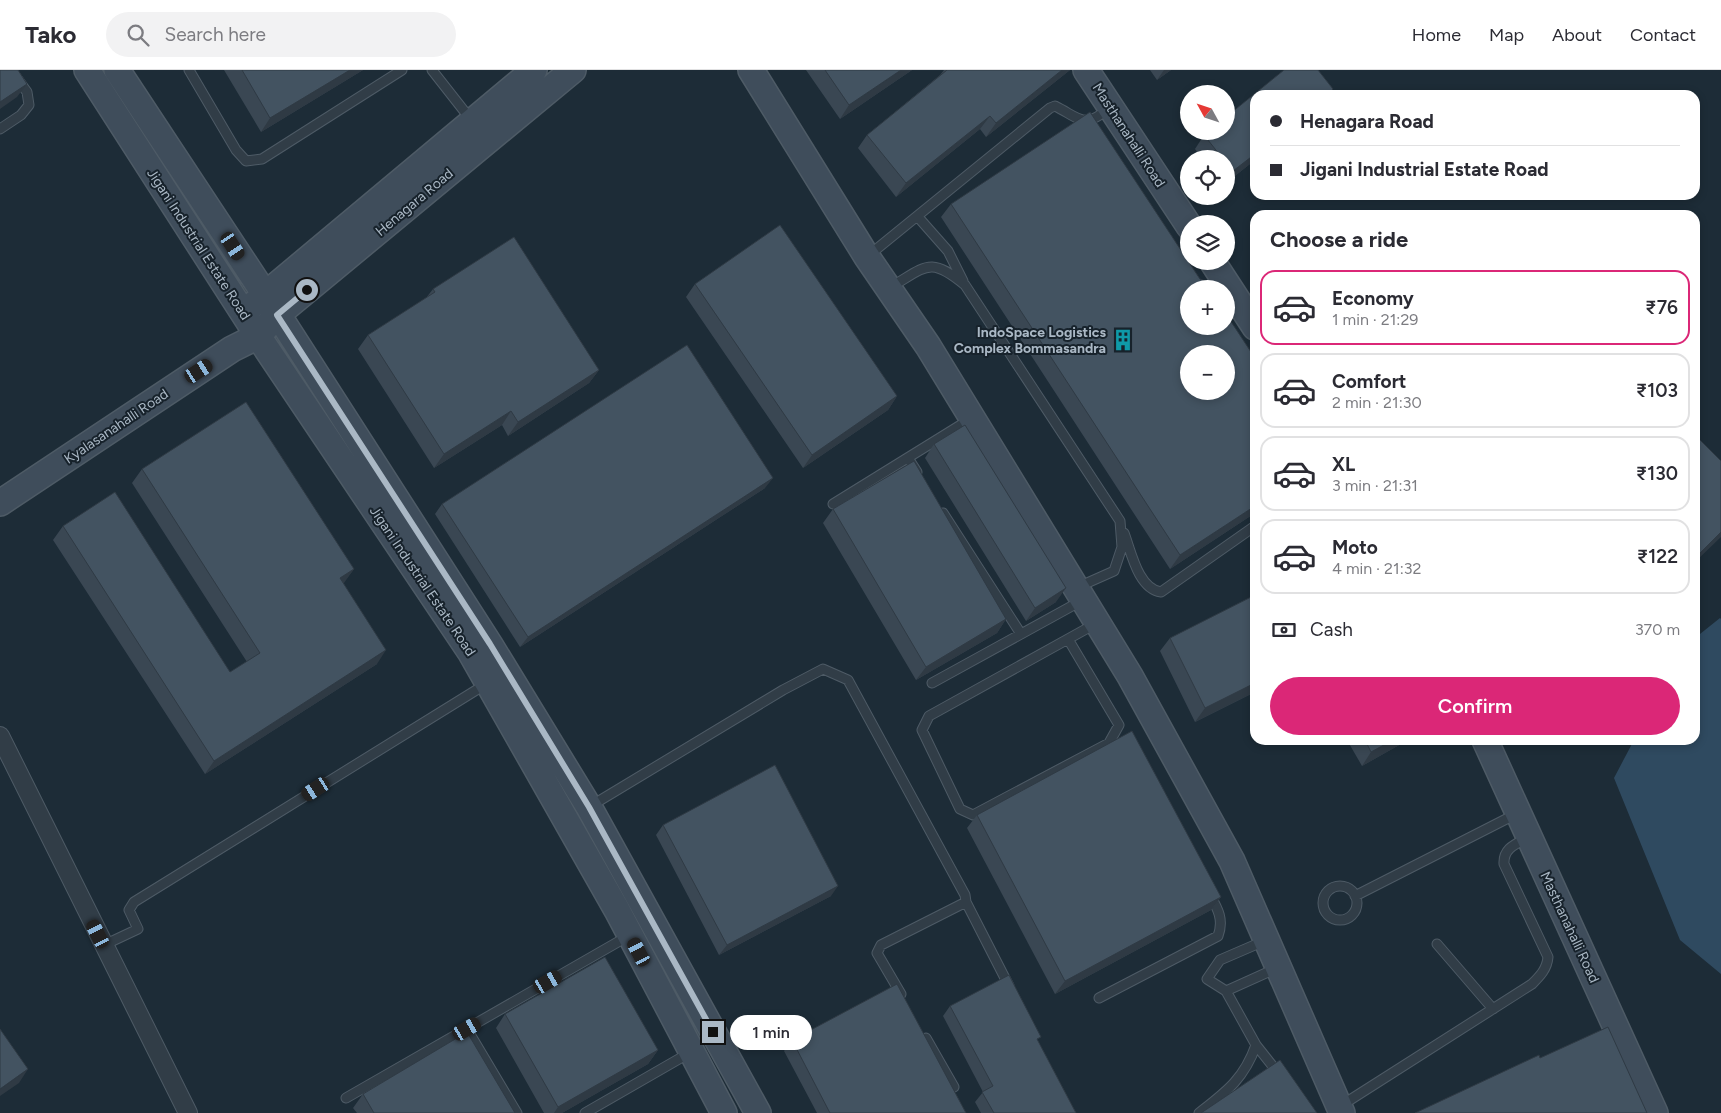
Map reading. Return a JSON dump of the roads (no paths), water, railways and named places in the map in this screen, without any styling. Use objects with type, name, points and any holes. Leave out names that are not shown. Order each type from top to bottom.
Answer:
[{"type":"street","name":"Jigani Industrial Estate Road","points":[[88,70],[258,336],[466,645],[630,935],[719,1110]]},
{"type":"street","name":"Jigani Industrial Estate Road","points":[[117,70],[264,293],[490,644],[589,807],[758,1113]]},
{"type":"street","name":"Henagara Road","points":[[244,314],[264,293],[534,70]]},
{"type":"street","name":"Henagara Road","points":[[258,336],[277,315],[573,70]]},
{"type":"street","points":[[751,70],[867,257],[972,418],[1130,676],[1232,861],[1340,1110]]},
{"type":"street","name":"Masthanahalli Road","points":[[1088,71],[1182,215]]},
{"type":"street","points":[[1218,270],[1250,320]]},
{"type":"street","points":[[232,349],[244,314]]},
{"type":"street","name":"Kyalasanahalli Road","points":[[0,504],[232,349],[258,336]]},
{"type":"street","points":[[0,736],[188,1113]]},
{"type":"street","name":"Masthanahalli Road","points":[[1486,745],[1655,1113]]},
{"type":"lane","points":[[0,129],[21,115],[29,105],[27,92],[11,70]]},
{"type":"lane","points":[[189,70],[236,150],[246,161],[262,159],[402,70]]},
{"type":"lane","points":[[432,70],[472,121]]},
{"type":"lane","points":[[867,257],[1050,108],[1055,106],[1088,126],[1110,107]]},
{"type":"lane","points":[[918,217],[948,251],[965,285],[1120,521],[1143,580],[1148,588],[1160,592],[1250,529]]},
{"type":"lane","points":[[889,288],[924,268],[938,266],[949,271],[965,285]]},
{"type":"lane","points":[[833,504],[972,418]]},
{"type":"lane","points":[[908,458],[924,483]]},
{"type":"lane","points":[[940,508],[1021,634]]},
{"type":"lane","points":[[932,683],[1021,634],[1114,571],[1122,547],[1120,521]]},
{"type":"lane","points":[[1068,639],[1122,729],[1109,743],[1101,748],[973,814],[960,809],[922,730],[929,716],[1068,639],[1098,623]]},
{"type":"lane","points":[[589,807],[783,690],[823,670],[848,680],[965,895],[966,902],[1015,999]]},
{"type":"lane","points":[[104,945],[138,929],[129,910],[134,902],[488,682]]},
{"type":"lane","points":[[1355,896],[1518,813]]},
{"type":"lane","points":[[1340,1110],[1532,984],[1548,966],[1548,957],[1545,949],[1504,864],[1504,855],[1509,848],[1529,837]]},
{"type":"lane","points":[[1099,998],[1218,936],[1222,925],[1218,910],[1205,885]]},
{"type":"lane","points":[[905,1001],[877,953],[881,945],[966,902]]},
{"type":"lane","points":[[346,1098],[630,935]]},
{"type":"lane","points":[[1266,940],[1220,960],[1207,980],[1226,992],[1256,1045],[1286,1083]]},
{"type":"lane","points":[[1437,944],[1493,1009]]},
{"type":"lane","points":[[1226,992],[1278,967]]},
{"type":"lane","points":[[920,1027],[954,1087]]},
{"type":"lane","points":[[467,1029],[517,1113]]},
{"type":"lane","points":[[1199,1113],[1234,1085],[1249,1063],[1256,1045]]},
{"type":"lane","points":[[585,1113],[691,1052]]},
{"type":"water","points":[[1721,619],[1721,974],[1680,940],[1614,778],[1631,745],[1700,745],[1700,634]]},
{"type":"place","name":"IndoSpace Logistics Complex Bommasandra","points":[[1123,340]]}]
